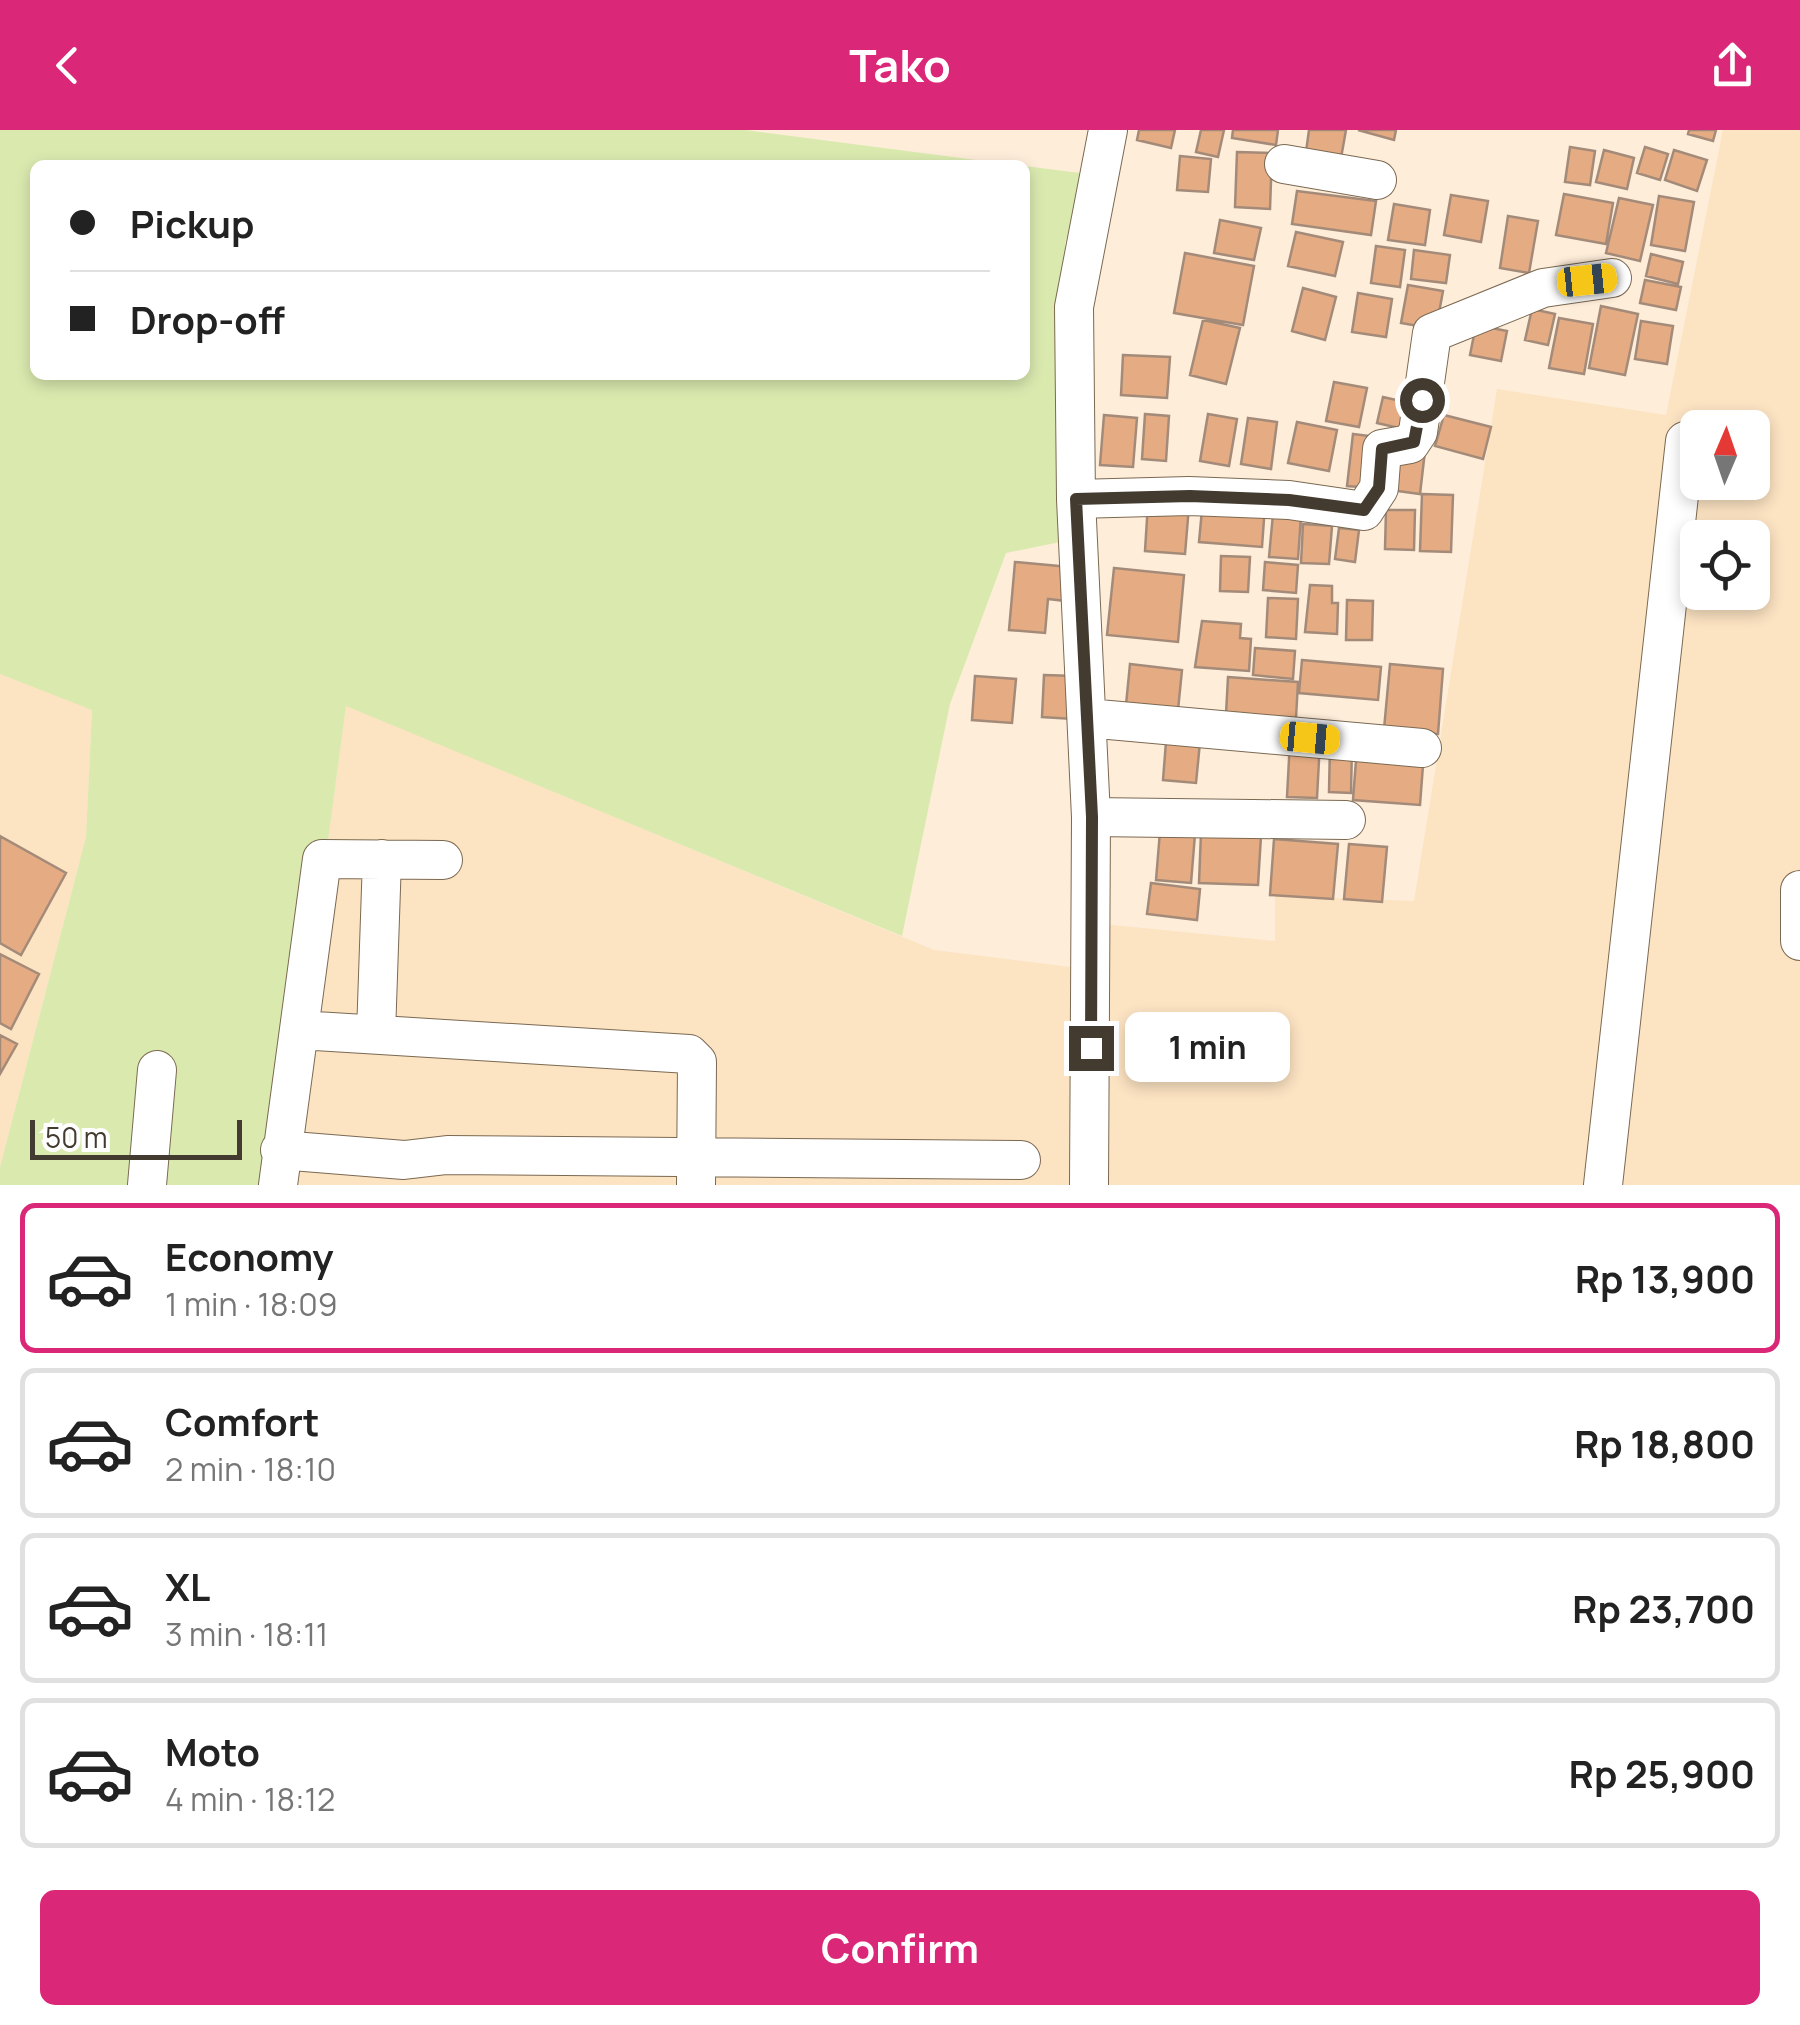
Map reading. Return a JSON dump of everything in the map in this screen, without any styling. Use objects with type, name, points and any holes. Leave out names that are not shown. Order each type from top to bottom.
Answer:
[{"type":"street","points":[[1089,1185],[1092,817],[1076,499],[1074,307],[1108,130]]},
{"type":"street","points":[[1283,160],[1377,180]]},
{"type":"street","points":[[1076,499],[1190,496],[1289,500],[1364,510],[1379,488],[1382,449],[1410,444],[1418,432],[1432,334],[1543,288],[1612,278]]},
{"type":"street","points":[[1604,1185],[1680,495]]},
{"type":"street","points":[[1087,718],[1422,748]]},
{"type":"street","points":[[1092,817],[1346,820]]},
{"type":"street","points":[[443,860],[322,859],[279,1168],[404,1172],[844,1171],[1020,1160]]},
{"type":"street","points":[[376,1034],[382,859]]},
{"type":"street","points":[[1800,890],[1800,941]]},
{"type":"street","points":[[299,1030],[688,1054],[697,1062],[696,1170]]},
{"type":"street","points":[[146,1185],[157,1070]]},
{"type":"shaded area","points":[[1723,130],[1800,130],[1800,1185],[282,1185],[346,705],[934,950],[1094,970],[1092,923],[1275,941],[1275,896],[1414,901],[1497,389],[1666,415]]},
{"type":"shaded area","points":[[0,674],[92,709],[86,837],[0,1167]]},
{"type":"green space","points":[[0,130],[745,130],[976,160],[30,160],[30,380],[1030,380],[1030,167],[1088,174],[1065,243],[1070,540],[1006,553],[950,704],[902,936],[346,706],[282,1185],[0,1185],[0,1167],[86,837],[92,710],[0,674]]},
{"type":"building","points":[[1139,130],[1175,130],[1171,148],[1137,140]]},
{"type":"building","points":[[1201,130],[1224,130],[1218,157],[1196,152]]},
{"type":"building","points":[[1233,130],[1278,130],[1276,145],[1232,138]]},
{"type":"building","points":[[1309,130],[1346,130],[1341,158],[1306,152]]},
{"type":"building","points":[[1358,130],[1396,130],[1394,140]]},
{"type":"building","points":[[1689,130],[1716,130],[1713,141],[1688,134]]},
{"type":"building","points":[[1570,147],[1595,151],[1590,185],[1565,182]]},
{"type":"building","points":[[1645,147],[1668,154],[1660,180],[1637,173]]},
{"type":"building","points":[[1604,150],[1634,158],[1627,189],[1596,182]]},
{"type":"building","points":[[1674,150],[1707,160],[1697,191],[1665,180]]},
{"type":"building","points":[[1237,152],[1272,153],[1270,209],[1235,207]]},
{"type":"building","points":[[1180,156],[1211,159],[1208,192],[1177,190]]},
{"type":"building","points":[[1297,191],[1376,201],[1371,235],[1292,224]]},
{"type":"building","points":[[1564,194],[1613,203],[1606,244],[1556,235]]},
{"type":"building","points":[[1451,195],[1488,201],[1481,242],[1444,235]]},
{"type":"building","points":[[1659,196],[1694,202],[1685,251],[1651,245]]},
{"type":"building","points":[[1619,198],[1653,205],[1640,261],[1606,253]]},
{"type":"building","points":[[1394,204],[1430,210],[1425,245],[1388,240]]},
{"type":"building","points":[[1508,216],[1538,221],[1529,273],[1500,268]]},
{"type":"building","points":[[1220,220],[1261,228],[1254,260],[1214,253]]},
{"type":"building","points":[[1296,232],[1343,242],[1335,276],[1288,266]]},
{"type":"building","points":[[1376,246],[1405,250],[1400,287],[1371,283]]},
{"type":"building","points":[[1414,250],[1450,255],[1446,283],[1411,279]]},
{"type":"building","points":[[1185,253],[1254,266],[1243,325],[1174,313]]},
{"type":"building","points":[[1651,254],[1683,262],[1678,284],[1646,276]]},
{"type":"building","points":[[1645,280],[1681,287],[1676,310],[1640,303]]},
{"type":"building","points":[[1408,285],[1443,291],[1436,329],[1401,323]]},
{"type":"building","points":[[1303,288],[1336,297],[1325,340],[1292,331]]},
{"type":"building","points":[[1358,293],[1392,299],[1386,337],[1352,332]]},
{"type":"building","points":[[1601,306],[1638,314],[1625,375],[1589,368]]},
{"type":"building","points":[[1532,309],[1555,314],[1548,345],[1525,340]]},
{"type":"building","points":[[1559,318],[1593,324],[1584,374],[1549,368]]},
{"type":"building","points":[[1203,320],[1240,328],[1226,384],[1190,375]]},
{"type":"building","points":[[1641,321],[1673,326],[1667,364],[1635,359]]},
{"type":"building","points":[[1476,325],[1507,331],[1501,361],[1470,355]]},
{"type":"building","points":[[1123,355],[1170,357],[1167,398],[1121,395]]},
{"type":"building","points":[[1334,382],[1367,388],[1359,427],[1326,421]]},
{"type":"building","points":[[1383,397],[1418,405],[1412,431],[1377,423]]},
{"type":"building","points":[[1145,414],[1169,416],[1166,461],[1142,459]]},
{"type":"building","points":[[1208,414],[1237,419],[1229,466],[1200,461]]},
{"type":"building","points":[[1104,415],[1137,418],[1133,467],[1100,465]]},
{"type":"building","points":[[1444,415],[1491,427],[1483,459],[1435,446]]},
{"type":"building","points":[[1248,418],[1277,422],[1271,469],[1241,464]]},
{"type":"building","points":[[1297,422],[1337,430],[1329,471],[1288,463]]},
{"type":"building","points":[[1353,434],[1378,437],[1373,488],[1347,486]]},
{"type":"building","points":[[1395,447],[1425,451],[1420,494],[1390,490]]},
{"type":"building","points":[[1422,494],[1453,495],[1451,552],[1420,551]]},
{"type":"building","points":[[1203,499],[1265,505],[1262,547],[1199,542]]},
{"type":"building","points":[[1148,503],[1189,506],[1185,554],[1145,551]]},
{"type":"building","points":[[1386,510],[1415,510],[1414,550],[1385,549]]},
{"type":"building","points":[[1273,514],[1301,516],[1298,559],[1269,557]]},
{"type":"building","points":[[1303,524],[1332,526],[1329,564],[1301,563]]},
{"type":"building","points":[[1339,528],[1359,530],[1355,562],[1335,559]]},
{"type":"building","points":[[1221,556],[1250,557],[1248,592],[1220,591]]},
{"type":"building","points":[[1015,562],[1069,567],[1066,601],[1048,599],[1045,633],[1009,630]]},
{"type":"building","points":[[1265,562],[1298,565],[1296,593],[1263,590]]},
{"type":"building","points":[[1114,568],[1184,575],[1178,642],[1107,635]]},
{"type":"building","points":[[1310,585],[1332,586],[1332,603],[1338,603],[1337,634],[1305,632]]},
{"type":"building","points":[[1268,598],[1298,599],[1296,639],[1266,637]]},
{"type":"building","points":[[1347,600],[1373,601],[1372,640],[1346,640]]},
{"type":"building","points":[[1202,621],[1241,624],[1240,638],[1251,639],[1249,671],[1195,667]]},
{"type":"building","points":[[1255,648],[1295,651],[1293,679],[1253,675]]},
{"type":"building","points":[[1302,660],[1381,667],[1378,700],[1299,693]]},
{"type":"building","points":[[1130,664],[1182,670],[1178,710],[1126,705]]},
{"type":"building","points":[[1390,664],[1443,669],[1438,734],[1384,729]]},
{"type":"building","points":[[1044,675],[1075,676],[1073,719],[1042,717]]},
{"type":"building","points":[[975,676],[1016,679],[1012,723],[972,720]]},
{"type":"building","points":[[1228,677],[1298,682],[1296,718],[1226,714]]},
{"type":"building","points":[[1167,729],[1201,732],[1196,783],[1163,780]]},
{"type":"building","points":[[1290,740],[1320,741],[1317,798],[1287,797]]},
{"type":"building","points":[[1330,745],[1352,746],[1351,793],[1329,792]]},
{"type":"building","points":[[1357,747],[1424,752],[1420,805],[1353,800]]},
{"type":"building","points":[[1161,819],[1196,822],[1191,883],[1156,880]]},
{"type":"building","points":[[1201,833],[1261,836],[1258,885],[1199,883]]},
{"type":"building","points":[[0,836],[66,873],[21,955],[0,943]]},
{"type":"building","points":[[1274,839],[1338,844],[1333,899],[1270,895]]},
{"type":"building","points":[[1349,844],[1387,847],[1382,902],[1344,899]]},
{"type":"building","points":[[1151,883],[1200,889],[1197,920],[1147,914]]},
{"type":"building","points":[[0,954],[39,974],[11,1029],[0,1023]]},
{"type":"building","points":[[0,1035],[17,1044],[0,1074]]},
{"type":"route","points":[[1091,1048],[1092,817],[1076,499],[1190,496],[1289,500],[1364,510],[1372,505],[1379,488],[1382,449],[1414,442],[1422,400]]}]
